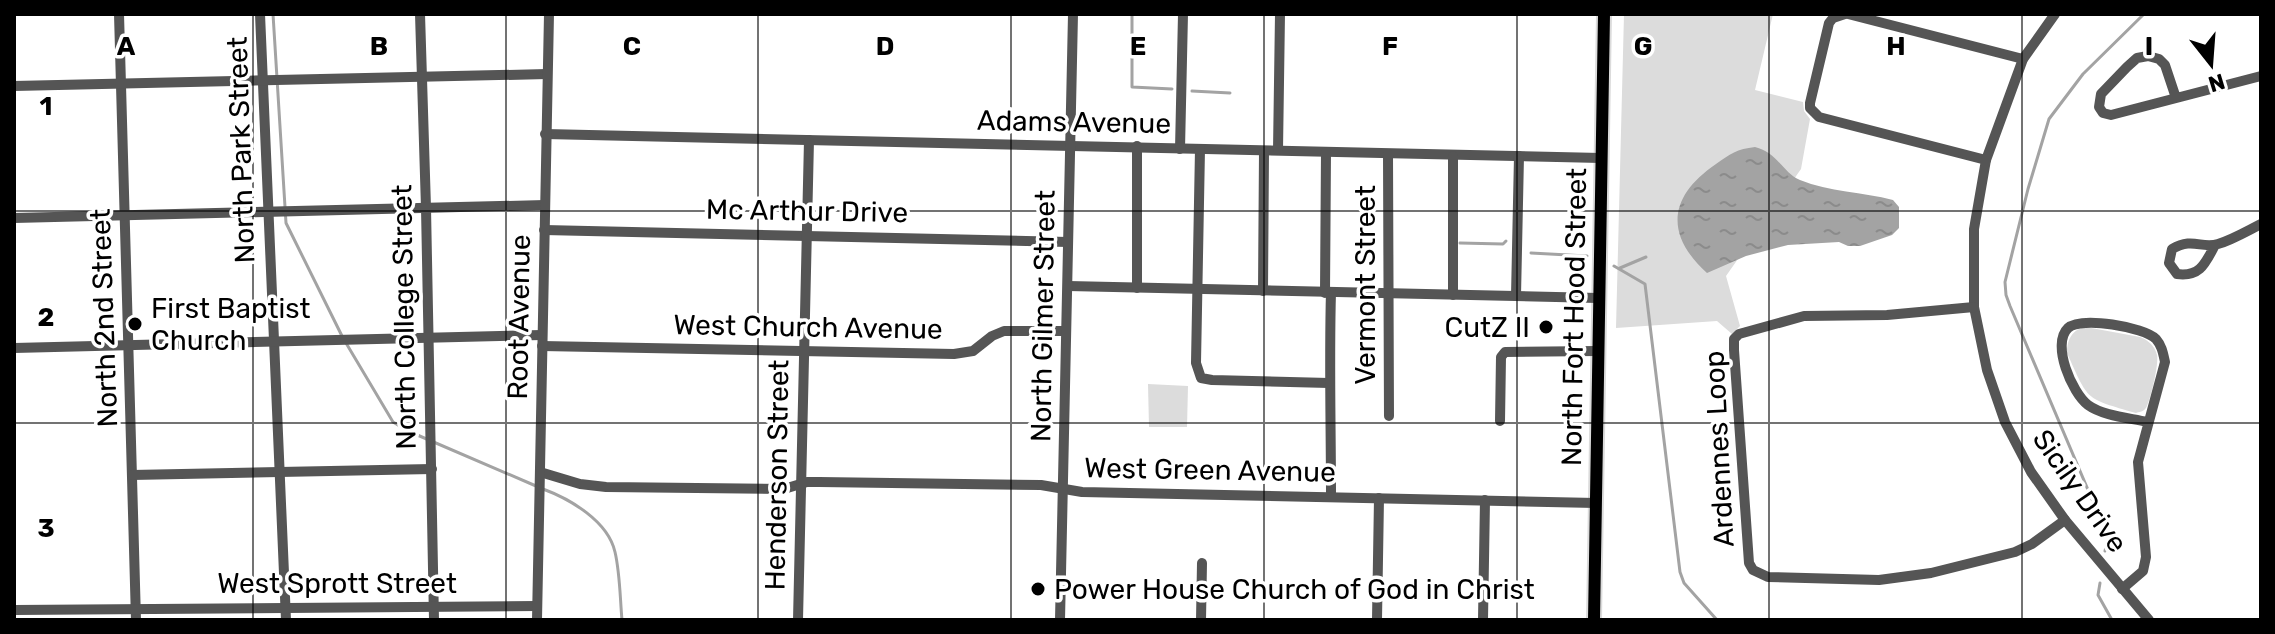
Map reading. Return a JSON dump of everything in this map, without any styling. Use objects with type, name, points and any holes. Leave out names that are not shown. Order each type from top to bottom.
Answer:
[{"type":"main road","name":"North Fort Hood Street","points":[[1594,620],[1604,14]]},
{"type":"street","name":"North 2nd Street","points":[[119,14],[136,620]]},
{"type":"street","name":"North Park Street","points":[[260,14],[272,211],[273,341],[286,620]]},
{"type":"street","name":"North College Street","points":[[420,14],[434,620]]},
{"type":"street","name":"Root Avenue","points":[[537,620],[549,14]]},
{"type":"street","name":"North Gilmer Street","points":[[1060,620],[1073,14]]},
{"type":"street","points":[[1180,149],[1183,14]]},
{"type":"street","points":[[1278,150],[1280,14]]},
{"type":"street","points":[[1986,160],[1813,113],[1810,103],[1829,23],[1833,18],[1847,14],[2023,59]]},
{"type":"street","name":"Sicily Drive","points":[[2055,14],[2023,59],[1986,160],[1974,229],[1974,307],[1987,370],[2005,422],[2031,472],[2065,520],[2149,620]]},
{"type":"street","points":[[2176,98],[2165,65],[2159,59],[2148,56],[2137,58],[2101,94],[2099,107],[2103,113],[2111,115],[2261,76]]},
{"type":"street","points":[[14,86],[547,74]]},
{"type":"street","name":"Adams Avenue","points":[[545,134],[1601,158]]},
{"type":"street","name":"Henderson Street","points":[[798,620],[809,140]]},
{"type":"street","points":[[1137,146],[1137,288]]},
{"type":"street","points":[[1200,149],[1196,363],[1201,378],[1329,383]]},
{"type":"street","points":[[1263,291],[1264,151]]},
{"type":"street","points":[[1326,152],[1331,496]]},
{"type":"street","name":"Vermont Street","points":[[1388,154],[1389,416]]},
{"type":"street","points":[[1453,156],[1453,295]]},
{"type":"street","points":[[1516,296],[1519,156]]},
{"type":"street","points":[[14,218],[545,205]]},
{"type":"street","points":[[2215,245],[2180,244],[2172,249],[2169,263],[2177,274],[2197,272],[2215,245],[2261,224]]},
{"type":"street","name":"Mc Arthur Drive","points":[[544,230],[1068,242]]},
{"type":"street","points":[[1068,286],[1598,298]]},
{"type":"street","name":"Ardennes Loop","points":[[1974,307],[1887,315],[1804,316],[1739,334],[1734,339],[1749,563],[1753,570],[1768,577],[1879,580],[2015,552],[2032,544],[2065,520]]},
{"type":"street","points":[[2122,589],[2143,571],[2146,557],[2138,462],[2165,362],[2162,348],[2155,338],[2132,330],[2088,322],[2076,323],[2067,329],[2061,338],[2061,354],[2081,398],[2095,409],[2147,422]]},
{"type":"street","name":"West Church Avenue","points":[[14,348],[429,337],[954,354],[973,351],[1004,331],[1066,331]]},
{"type":"street","points":[[1500,421],[1501,357],[1505,352],[1597,351]]},
{"type":"street","points":[[132,475],[431,464]]},
{"type":"street","name":"West Green Avenue","points":[[540,476],[606,487],[764,490],[819,482],[1041,485],[1082,492],[1596,503]]},
{"type":"street","points":[[1377,620],[1379,498]]},
{"type":"street","points":[[1483,620],[1485,500]]},
{"type":"street","points":[[1201,620],[1202,563]]},
{"type":"street","name":"West Sprott Street","points":[[14,610],[537,606]]},
{"type":"shaded area","points":[[1624,14],[1773,14],[1755,90],[1803,102],[1804,111],[1810,119],[1801,169],[1726,276],[1740,326],[1732,334],[1717,321],[1616,328]]},
{"type":"shaded area","points":[[2086,327],[2140,337],[2153,346],[2157,366],[2151,396],[2144,410],[2136,413],[2107,404],[2085,390],[2067,353],[2071,336]]},
{"type":"shaded area","points":[[1148,384],[1188,386],[1187,427],[1149,427]]},
{"type":"water","points":[[1755,147],[1769,153],[1800,180],[1893,200],[1899,207],[1899,228],[1892,235],[1860,246],[1839,242],[1788,245],[1746,256],[1707,273],[1684,244],[1678,216],[1681,202],[1700,176],[1716,164],[1734,152]]},
{"type":"waterway","points":[[273,14],[286,223],[342,336]]},
{"type":"waterway","points":[[1132,14],[1132,87],[1172,89]]},
{"type":"waterway","points":[[2105,551],[2108,537],[2010,306],[2005,282],[2049,119],[2083,74],[2144,14]]},
{"type":"waterway","points":[[1192,91],[1230,93]]},
{"type":"waterway","points":[[1460,243],[1503,244],[1506,241]]},
{"type":"waterway","points":[[1531,253],[1587,256]]},
{"type":"waterway","points":[[1620,268],[1646,257]]},
{"type":"waterway","points":[[1614,266],[1645,284],[1680,572],[1684,583],[1717,620]]},
{"type":"waterway","points":[[346,343],[393,422],[536,486]]},
{"type":"waterway","points":[[543,489],[565,499],[605,530],[615,552],[622,620]]},
{"type":"waterway","points":[[2100,583],[2098,595],[2112,620]]},
{"type":"place","name":"First Baptist Church","points":[[135,324]]},
{"type":"place","name":"CutZ II","points":[[1546,327]]},
{"type":"place","name":"Power House Church of God in Christ","points":[[1038,589]]}]
